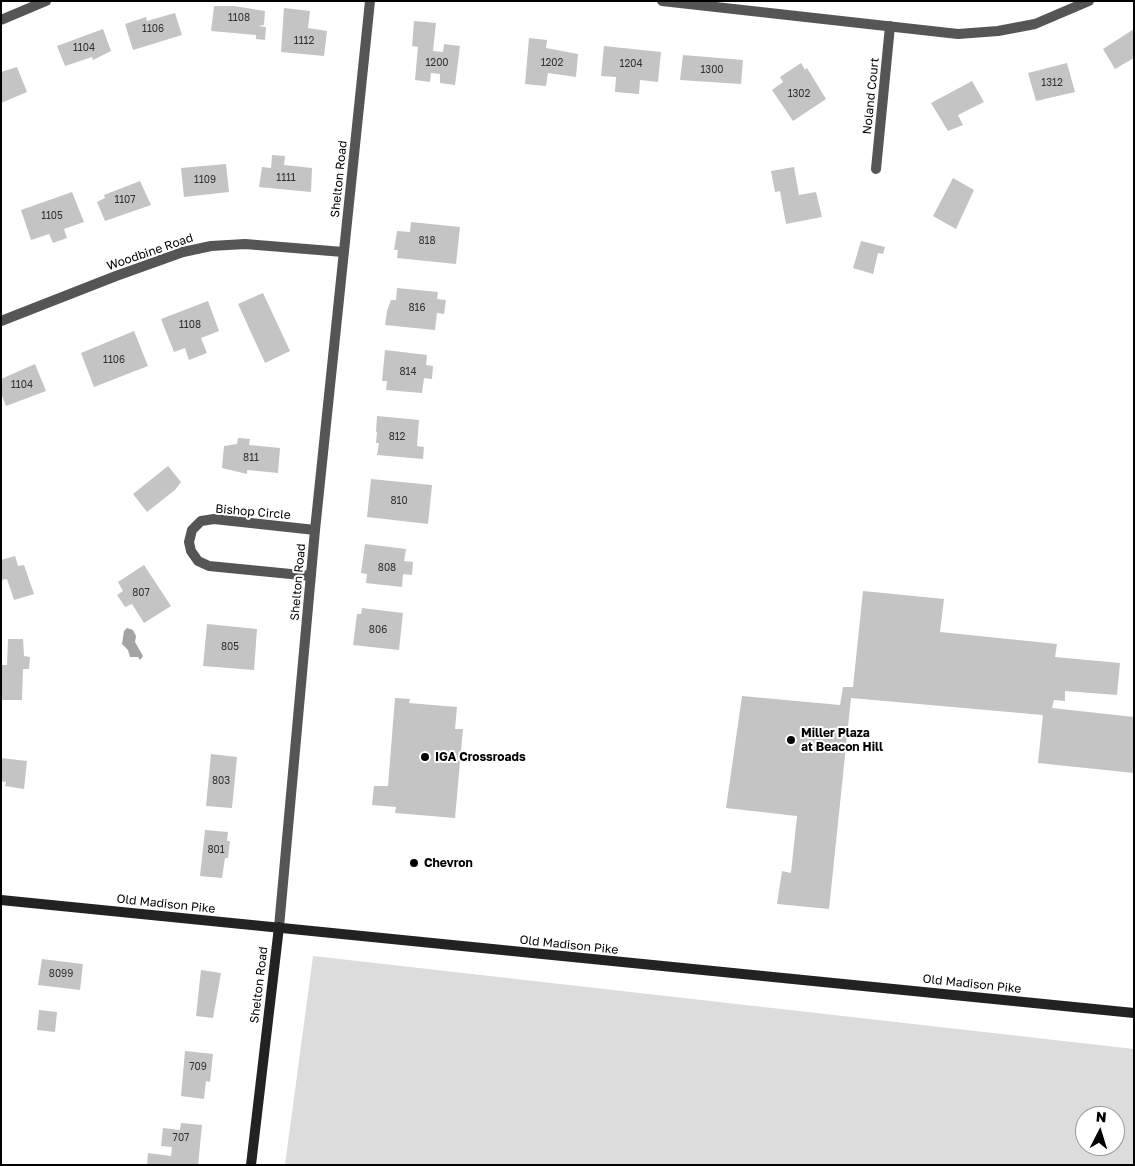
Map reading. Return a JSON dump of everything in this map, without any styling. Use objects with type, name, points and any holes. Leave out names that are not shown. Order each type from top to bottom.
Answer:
[{"type":"main road","name":"Old Madison Pike","points":[[1,900],[1134,1013]]},
{"type":"main road","name":"Shelton Road","points":[[251,1165],[279,927]]},
{"type":"street","points":[[1,20],[46,1]]},
{"type":"street","name":"Shelton Road","points":[[279,927],[315,530],[370,1]]},
{"type":"street","points":[[662,1],[958,34],[998,31],[1035,24],[1090,1]]},
{"type":"street","name":"Noland Court","points":[[876,169],[890,26]]},
{"type":"street","name":"Woodbine Road","points":[[1,321],[182,252],[211,246],[244,244],[343,252]]},
{"type":"street","name":"Bishop Circle","points":[[311,576],[209,566],[198,562],[191,551],[189,542],[192,530],[200,521],[214,519],[315,530]]},
{"type":"shaded area","points":[[127,628],[133,630],[136,636],[135,642],[143,656],[140,660],[138,657],[130,657],[128,650],[122,644],[124,631]]},
{"type":"shaded area","points":[[313,956],[1134,1049],[1134,1165],[285,1165]]},
{"type":"building","points":[[214,6],[234,6],[265,11],[264,25],[258,26],[266,27],[265,40],[256,39],[256,35],[211,31]]},
{"type":"building","points":[[284,8],[310,11],[308,28],[327,31],[324,56],[281,52]]},
{"type":"building","points":[[175,13],[182,35],[133,50],[125,24],[146,17],[147,21]]},
{"type":"building","points":[[414,21],[436,23],[433,51],[443,52],[444,44],[460,46],[455,85],[440,83],[440,74],[431,73],[430,82],[415,80],[418,47],[412,46]]},
{"type":"building","points":[[103,29],[111,51],[93,60],[92,57],[65,66],[57,46]]},
{"type":"building","points":[[1134,29],[1134,58],[1115,69],[1103,49]]},
{"type":"building","points":[[529,38],[547,40],[546,48],[578,54],[576,77],[548,73],[546,86],[525,84]]},
{"type":"building","points":[[604,46],[661,52],[658,82],[640,80],[639,94],[615,92],[616,77],[601,76]]},
{"type":"building","points":[[683,55],[743,60],[741,84],[680,80]]},
{"type":"building","points":[[801,63],[805,70],[807,68],[826,99],[793,121],[772,90],[783,82],[780,77]]},
{"type":"building","points":[[1067,63],[1075,92],[1036,101],[1028,73]]},
{"type":"building","points":[[17,67],[27,92],[1,103],[1,72]]},
{"type":"building","points":[[972,81],[984,102],[958,115],[963,125],[948,131],[931,103]]},
{"type":"building","points":[[272,155],[285,156],[284,165],[312,168],[311,192],[259,187],[262,167],[271,168]]},
{"type":"building","points":[[226,164],[229,192],[184,197],[181,168]]},
{"type":"building","points":[[794,167],[799,195],[816,192],[822,217],[786,224],[780,191],[775,192],[771,171]]},
{"type":"building","points":[[953,178],[974,190],[956,229],[933,216]]},
{"type":"building","points":[[140,181],[151,205],[105,221],[97,202],[105,198],[104,195]]},
{"type":"building","points":[[72,192],[84,222],[64,229],[67,238],[53,243],[49,234],[31,240],[21,210]]},
{"type":"building","points":[[411,222],[460,227],[456,264],[397,258],[398,250],[394,250],[397,231],[410,232]]},
{"type":"building","points":[[861,241],[885,247],[883,254],[878,253],[873,274],[853,268]]},
{"type":"building","points":[[397,288],[438,292],[437,299],[446,300],[444,314],[437,313],[435,330],[385,325],[391,300],[396,300]]},
{"type":"building","points":[[263,293],[290,351],[265,363],[238,304]]},
{"type":"building","points":[[208,301],[219,331],[201,338],[207,353],[189,360],[185,348],[174,352],[161,319]]},
{"type":"building","points":[[134,331],[148,366],[94,387],[81,353]]},
{"type":"building","points":[[385,350],[427,355],[426,365],[433,366],[432,379],[424,378],[422,393],[386,390],[387,381],[382,381]]},
{"type":"building","points":[[35,364],[46,391],[6,406],[1,393],[1,379]]},
{"type":"building","points":[[377,416],[419,420],[417,446],[424,447],[423,459],[377,455],[379,443],[376,443]]},
{"type":"building","points":[[238,438],[250,439],[249,445],[280,448],[278,473],[247,470],[247,474],[222,468],[224,446],[237,444]]},
{"type":"building","points":[[168,466],[181,482],[175,490],[147,512],[133,494]]},
{"type":"building","points":[[371,479],[432,485],[428,524],[367,517]]},
{"type":"building","points":[[365,544],[406,549],[404,561],[413,562],[412,575],[403,574],[402,587],[366,583],[367,574],[361,573]]},
{"type":"building","points":[[15,556],[18,566],[24,565],[34,594],[14,600],[7,579],[1,580],[1,560]]},
{"type":"building","points":[[144,565],[171,606],[144,623],[132,604],[125,607],[117,595],[123,591],[118,582]]},
{"type":"building","name":"Miller Plaza at Beacon Hill","points":[[863,591],[944,599],[940,632],[1057,644],[1055,657],[1120,663],[1117,695],[1065,691],[1065,701],[1054,700],[1052,708],[1134,717],[1134,773],[1038,763],[1043,715],[851,698],[829,909],[777,904],[782,871],[791,873],[797,816],[726,808],[742,696],[840,705],[843,687],[853,687]]},
{"type":"building","points":[[362,608],[403,613],[399,650],[353,645],[357,614],[361,614]]},
{"type":"building","points":[[207,624],[257,629],[254,670],[203,666]]},
{"type":"building","points":[[8,639],[23,639],[24,656],[30,657],[29,669],[23,669],[22,700],[1,700],[1,665],[7,665]]},
{"type":"building","name":"IGA Crossroads","points":[[395,698],[410,699],[409,703],[457,707],[455,729],[463,729],[455,818],[395,813],[396,807],[372,805],[374,786],[388,786]]},
{"type":"building","points":[[211,754],[237,757],[232,808],[206,806]]},
{"type":"building","points":[[1,758],[27,761],[24,789],[5,786],[6,782],[1,781]]},
{"type":"building","points":[[205,830],[228,832],[227,841],[230,841],[228,858],[225,858],[222,878],[200,876]]},
{"type":"building","points":[[42,959],[83,964],[80,990],[38,985]]},
{"type":"building","points":[[201,970],[221,973],[213,1018],[196,1016]]},
{"type":"building","points":[[39,1010],[57,1012],[55,1032],[37,1030]]},
{"type":"building","points":[[185,1051],[213,1054],[210,1082],[206,1081],[204,1099],[181,1096]]},
{"type":"building","points":[[181,1123],[202,1125],[198,1165],[147,1165],[148,1153],[171,1156],[172,1147],[161,1146],[163,1128],[180,1130]]},
{"type":"place","name":"Miller Plaza at Beacon Hill","points":[[791,740]]},
{"type":"place","name":"IGA Crossroads","points":[[425,757]]},
{"type":"place","name":"Chevron","points":[[414,863]]}]
